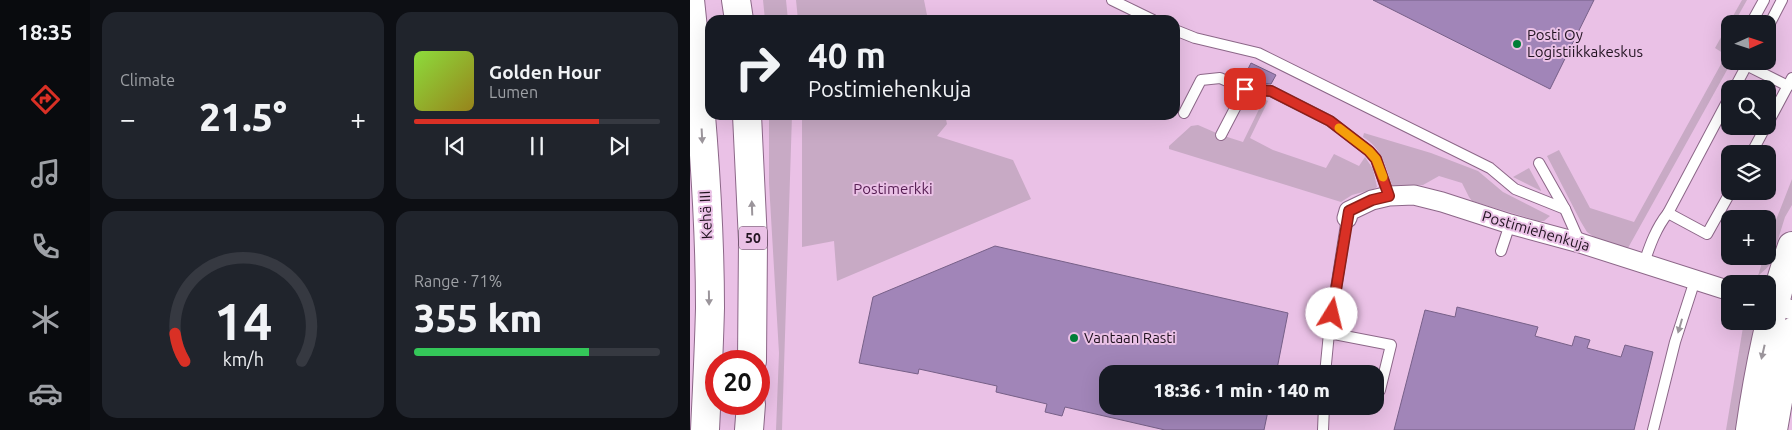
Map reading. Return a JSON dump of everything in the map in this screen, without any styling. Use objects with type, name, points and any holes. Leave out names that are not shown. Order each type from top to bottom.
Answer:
[{"type":"main road","name":"Kehä III","points":[[690,0],[699,85],[708,246],[710,307],[706,430]]},
{"type":"main road","points":[[736,0],[738,15]]},
{"type":"main road","name":"50","points":[[747,120],[753,241],[752,350]]},
{"type":"main road","points":[[1750,430],[1760,363],[1778,306],[1792,246]]},
{"type":"main road","points":[[1773,430],[1792,332]]},
{"type":"main road","points":[[749,430],[750,415]]},
{"type":"street","name":"Postimiehenkuja","points":[[1347,218],[1349,211],[1372,200],[1389,196],[1414,195],[1580,243],[1721,288]]},
{"type":"lane","points":[[1112,0],[1143,15]]},
{"type":"lane","points":[[1756,15],[1764,0]]},
{"type":"lane","points":[[1774,15],[1782,0]]},
{"type":"lane","points":[[1180,32],[1195,38],[1258,52],[1490,168],[1515,189],[1565,209]]},
{"type":"lane","points":[[1763,70],[1790,82],[1776,108]]},
{"type":"lane","points":[[1184,113],[1201,80],[1220,78],[1245,89],[1271,91],[1330,121],[1369,151],[1376,159],[1389,196]]},
{"type":"lane","points":[[1222,136],[1245,89]]},
{"type":"lane","points":[[1644,263],[1652,239],[1668,213],[1721,113]]},
{"type":"lane","points":[[1539,163],[1565,209],[1580,243]]},
{"type":"lane","points":[[1668,213],[1707,234],[1725,200]]},
{"type":"lane","points":[[1326,365],[1347,218]]},
{"type":"lane","points":[[1501,251],[1510,224]]},
{"type":"lane","points":[[1653,430],[1675,342],[1695,280]]},
{"type":"lane","points":[[1329,333],[1391,344],[1384,373]]},
{"type":"lane","points":[[1323,430],[1324,415]]},
{"type":"green space","points":[[763,0],[786,0],[788,15],[764,15]]},
{"type":"green space","points":[[796,0],[924,0],[927,15],[798,15]]},
{"type":"green space","points":[[1742,0],[1747,0],[1739,15],[1734,15]]},
{"type":"green space","points":[[1721,37],[1721,52],[1715,48]]},
{"type":"green space","points":[[1721,64],[1721,70],[1727,70],[1628,248],[1597,239],[1587,232],[1547,156],[1559,150],[1590,208],[1634,222]]},
{"type":"green space","points":[[1264,99],[1268,101],[1250,138],[1273,150],[1326,168],[1334,154],[1359,166],[1365,157],[1373,169],[1377,187],[1352,195],[1341,202],[1169,149],[1169,146],[1191,126],[1198,125],[1243,142]]},
{"type":"green space","points":[[769,120],[792,120],[782,430],[776,430],[779,353],[769,183]]},
{"type":"green space","name":"Postimerkki","points":[[802,120],[946,120],[947,124],[937,136],[1013,160],[1031,199],[837,281],[834,241],[802,247]]},
{"type":"green space","points":[[1364,133],[1431,153],[1478,171],[1503,192],[1550,216],[1544,221],[1538,221],[1472,201],[1462,183],[1439,176],[1423,185],[1394,187],[1379,152],[1375,146],[1363,137]]},
{"type":"green space","points":[[1529,168],[1541,190],[1541,191],[1513,177]]},
{"type":"green space","points":[[1792,179],[1792,205],[1785,217],[1776,246],[1776,220]]},
{"type":"green space","points":[[1761,265],[1770,265],[1759,275]]},
{"type":"green space","points":[[1743,330],[1753,330],[1754,340],[1739,430],[1726,430]]},
{"type":"building","name":"Posti Oy Logistiikkakeskus","points":[[1373,0],[1594,0],[1550,89]]},
{"type":"building","points":[[1251,63],[1276,75],[1271,84],[1263,83],[1245,75]]},
{"type":"building","name":"Vantaan Rasti","points":[[995,246],[1288,313],[1278,365],[1099,365],[1099,415],[1065,407],[1062,416],[1045,412],[1047,404],[996,392],[997,386],[919,369],[918,374],[859,363],[873,297]]},
{"type":"building","points":[[1457,307],[1538,327],[1535,336],[1572,346],[1575,336],[1590,340],[1587,348],[1621,357],[1625,345],[1653,352],[1634,430],[1394,430],[1425,310],[1455,317]]},
{"type":"building","name":"Vantaan Rasti","points":[[1100,415],[1267,415],[1264,430],[1165,430]]},
{"type":"slow traffic","points":[[1339,128],[1369,151],[1376,159],[1383,177]]},
{"type":"place","name":"Posti Oy Logistiikkakeskus","points":[[1517,44]]},
{"type":"place","name":"Vantaan Rasti","points":[[1074,338]]},
{"type":"route","points":[[1245,89],[1271,91],[1330,121],[1369,151],[1376,159],[1381,171],[1389,196],[1372,200],[1349,211],[1332,314]]}]
